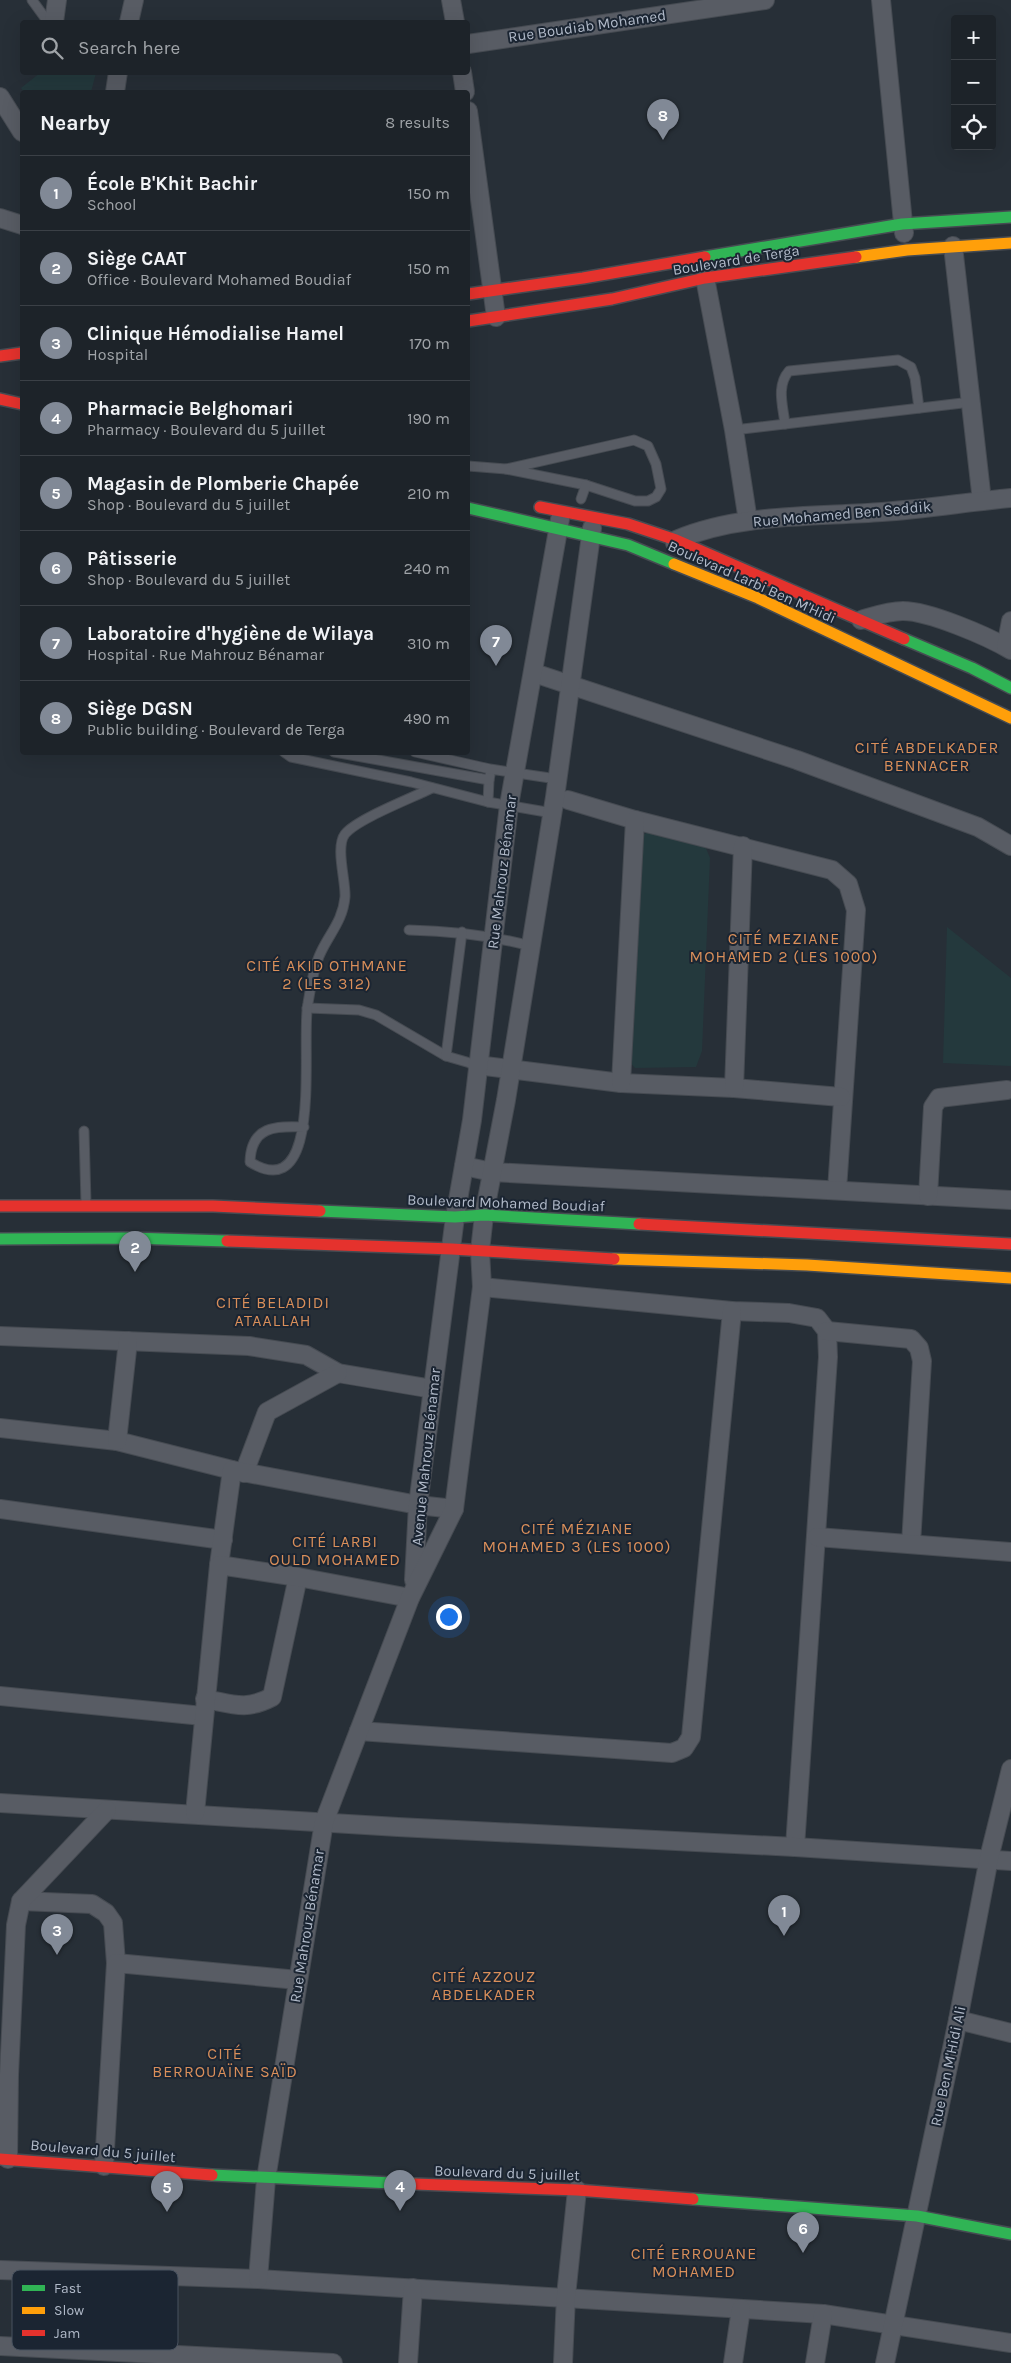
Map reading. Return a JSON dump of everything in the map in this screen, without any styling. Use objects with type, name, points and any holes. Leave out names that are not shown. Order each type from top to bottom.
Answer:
[{"type":"main road","name":"Boulevard de Terga","points":[[470,294],[583,278],[902,224],[1011,216]]},
{"type":"main road","name":"Boulevard de Terga","points":[[470,321],[612,299],[705,278],[907,250],[1011,243]]},
{"type":"main road","points":[[0,356],[20,352]]},
{"type":"main road","points":[[0,398],[20,403]]},
{"type":"main road","name":"Boulevard Larbi Ben M'Hidi","points":[[524,503],[628,524],[676,540],[972,668],[1011,688]]},
{"type":"main road","name":"Boulevard Larbi Ben M'Hidi","points":[[470,508],[591,538],[628,545],[758,598],[1011,718]]},
{"type":"main road","name":"Boulevard Mohamed Boudiaf","points":[[0,1206],[213,1206],[455,1216],[484,1215],[1011,1244]]},
{"type":"main road","points":[[0,1239],[130,1238],[452,1249],[568,1257],[806,1265],[1011,1278]]},
{"type":"main road","name":"Boulevard du 5 juillet","points":[[4,2159],[266,2180],[578,2190],[917,2216],[1011,2234]]},
{"type":"street","points":[[54,20],[57,0]]},
{"type":"street","points":[[129,20],[134,0]]},
{"type":"street","points":[[452,0],[455,20]]},
{"type":"street","name":"Rue Boudiab Mohamed","points":[[470,44],[765,0]]},
{"type":"street","points":[[881,0],[902,224],[907,250]]},
{"type":"street","points":[[115,90],[118,75]]},
{"type":"street","points":[[462,75],[465,90]]},
{"type":"street","points":[[0,97],[20,129]]},
{"type":"street","points":[[470,126],[496,317]]},
{"type":"street","points":[[0,218],[20,224]]},
{"type":"street","points":[[953,246],[982,501]]},
{"type":"street","points":[[705,278],[734,430],[748,521]]},
{"type":"street","name":"Rue Mohamed Ben Seddik","points":[[676,540],[713,528],[748,521],[886,512],[1011,498]]},
{"type":"street","name":"Rue Mahrouz Bénamar","points":[[455,1216],[478,1065],[509,805],[562,512]]},
{"type":"street","points":[[484,1215],[552,813],[593,517]]},
{"type":"street","points":[[667,561],[676,540]]},
{"type":"street","points":[[861,620],[887,612],[904,611],[926,615],[1009,648],[1011,621]]},
{"type":"street","points":[[534,673],[797,760],[978,827],[1011,846]]},
{"type":"street","points":[[568,800],[635,820],[832,870],[848,884],[856,910],[841,1098],[837,1190]]},
{"type":"street","points":[[621,1083],[635,820]]},
{"type":"street","points":[[734,1088],[743,846]]},
{"type":"street","points":[[478,1065],[621,1083],[734,1088],[841,1098]]},
{"type":"street","points":[[928,1196],[933,1107],[939,1098],[1007,1090]]},
{"type":"street","points":[[464,1166],[492,1172],[1011,1200]]},
{"type":"street","name":"Avenue Mahrouz Bénamar","points":[[412,1593],[454,1509],[482,1287],[480,1251],[484,1215]]},
{"type":"street","name":"Avenue Mahrouz Bénamar","points":[[412,1593],[418,1505],[455,1216]]},
{"type":"street","points":[[482,1287],[732,1311],[789,1313],[817,1318],[827,1331],[828,1357],[817,1537],[795,1847]]},
{"type":"street","points":[[359,1731],[672,1753],[684,1748],[691,1737],[732,1311]]},
{"type":"street","points":[[827,1331],[911,1339],[919,1348],[922,1361],[911,1544]]},
{"type":"street","points":[[0,1336],[248,1346],[306,1355],[338,1373],[433,1389]]},
{"type":"street","points":[[117,1441],[128,1341]]},
{"type":"street","points":[[195,1813],[219,1565],[238,1471],[267,1412],[338,1373]]},
{"type":"street","points":[[0,1428],[117,1441],[238,1471],[418,1505],[454,1509]]},
{"type":"street","points":[[0,1508],[223,1540]]},
{"type":"street","points":[[817,1537],[1011,1552]]},
{"type":"street","points":[[219,1565],[412,1593]]},
{"type":"street","points":[[0,1696],[204,1707],[245,1706],[260,1703],[272,1697],[298,1577]]},
{"type":"street","name":"Rue Mahrouz Bénamar","points":[[258,2279],[266,2180],[324,1822],[412,1593]]},
{"type":"street","name":"Rue Ben M'Hidi Ali","points":[[885,2363],[958,2020],[989,1858],[1011,1769]]},
{"type":"street","points":[[0,1802],[107,1810],[195,1813],[324,1822],[989,1858],[1011,1861]]},
{"type":"street","points":[[4,2159],[4,2075],[16,1925],[20,1901],[107,1810]]},
{"type":"street","points":[[20,1901],[92,1904],[106,1913],[113,1922],[116,1963],[104,2166]]},
{"type":"street","points":[[116,1963],[298,1980]]},
{"type":"street","points":[[958,2020],[1011,2032]]},
{"type":"street","points":[[563,2363],[566,2296],[578,2190]]},
{"type":"street","points":[[178,2276],[566,2296],[823,2314],[1011,2344]]},
{"type":"street","points":[[408,2363],[413,2288]]},
{"type":"street","points":[[733,2363],[741,2309]]},
{"type":"street","points":[[815,2363],[823,2314]]},
{"type":"street","points":[[50,2350],[163,2359],[333,2363]]},
{"type":"lane","points":[[32,0],[47,20]]},
{"type":"lane","points":[[785,424],[780,388],[783,378],[789,371],[898,360],[911,367],[916,378],[919,408]]},
{"type":"lane","points":[[734,430],[971,402]]},
{"type":"lane","points":[[470,466],[506,469],[586,485],[635,501],[648,501],[656,496],[661,489],[656,464],[648,446],[634,440],[506,469]]},
{"type":"lane","points":[[562,512],[581,500],[586,485]]},
{"type":"lane","points":[[581,500],[593,517]]},
{"type":"lane","points":[[288,755],[488,802],[552,813],[568,800],[557,779],[490,769],[428,755]]},
{"type":"lane","points":[[351,755],[489,780]]},
{"type":"lane","points":[[488,802],[490,769]]},
{"type":"lane","points":[[304,1127],[278,1126],[264,1131],[250,1148],[250,1162],[263,1170],[282,1169],[294,1160],[304,1127],[307,1008],[321,952],[341,917],[345,897],[340,844],[344,835],[366,820],[432,788]]},
{"type":"lane","points":[[409,930],[462,932],[494,936],[530,946]]},
{"type":"lane","points":[[446,1056],[462,932]]},
{"type":"lane","points":[[307,1008],[359,1010],[376,1015],[446,1056],[478,1065]]},
{"type":"lane","points":[[84,1131],[86,1206]]},
{"type":"green space","points":[[37,75],[95,75],[92,90],[22,90],[21,88]]},
{"type":"green space","points":[[647,832],[705,846],[710,858],[702,1051],[696,1067],[635,1068],[626,1058],[637,840]]},
{"type":"green space","points":[[947,927],[1011,978],[1011,1066],[943,1063]]},
{"type":"traffic: fast","points":[[705,257],[902,224],[1011,217]]},
{"type":"traffic: fast","points":[[470,508],[628,545],[674,564]]},
{"type":"traffic: fast","points":[[904,639],[972,668],[1011,688]]},
{"type":"traffic: fast","points":[[320,1211],[455,1217],[484,1215],[639,1224]]},
{"type":"traffic: fast","points":[[0,1239],[130,1238],[227,1241]]},
{"type":"traffic: fast","points":[[212,2175],[415,2184]]},
{"type":"traffic: fast","points":[[693,2199],[917,2216],[1011,2234]]},
{"type":"traffic: slow","points":[[856,257],[907,250],[1011,243]]},
{"type":"traffic: slow","points":[[674,564],[758,598],[1011,718]]},
{"type":"traffic: slow","points":[[614,1259],[807,1265],[1011,1278]]},
{"type":"traffic: jam","points":[[470,294],[583,278],[705,257]]},
{"type":"traffic: jam","points":[[470,321],[612,299],[705,278],[856,257]]},
{"type":"traffic: jam","points":[[0,356],[20,353]]},
{"type":"traffic: jam","points":[[0,399],[20,404]]},
{"type":"traffic: jam","points":[[540,507],[628,524],[676,540],[904,639]]},
{"type":"traffic: jam","points":[[0,1206],[213,1206],[320,1211]]},
{"type":"traffic: jam","points":[[639,1224],[1011,1244]]},
{"type":"traffic: jam","points":[[227,1241],[452,1249],[614,1259]]},
{"type":"traffic: jam","points":[[0,2159],[212,2175]]},
{"type":"traffic: jam","points":[[415,2184],[577,2190],[693,2199]]},
{"type":"place","name":"Siège DGSN","points":[[663,140]]},
{"type":"place","name":"Laboratoire d'hygiène de Wilaya","points":[[496,666]]},
{"type":"place","name":"Siège CAAT","points":[[135,1272]]},
{"type":"place","name":"École B'Khit Bachir","points":[[784,1936]]},
{"type":"place","name":"Clinique Hémodialise Hamel","points":[[57,1955]]},
{"type":"place","name":"Pharmacie Belghomari","points":[[400,2211]]},
{"type":"place","name":"Magasin de Plomberie Chapée","points":[[167,2212]]},
{"type":"place","name":"Pâtisserie","points":[[803,2253]]},
{"type":"district","name":"CITÉ ABDELKADER BENNACER","points":[[927,756]]},
{"type":"district","name":"CITÉ MEZIANE MOHAMED 2 (LES 1000)","points":[[784,947]]},
{"type":"district","name":"CITÉ AKID OTHMANE 2 (LES 312)","points":[[327,974]]},
{"type":"district","name":"CITÉ BELADIDI ATAALLAH","points":[[273,1311]]},
{"type":"district","name":"CITÉ MÉZIANE MOHAMED 3 (LES 1000)","points":[[577,1537]]},
{"type":"district","name":"CITÉ LARBI OULD MOHAMED","points":[[335,1550]]},
{"type":"district","name":"CITÉ AZZOUZ ABDELKADER","points":[[484,1985]]},
{"type":"district","name":"CITÉ BERROUAÏNE SAÏD","points":[[225,2062]]},
{"type":"district","name":"CITÉ ERROUANE MOHAMED","points":[[694,2262]]}]
